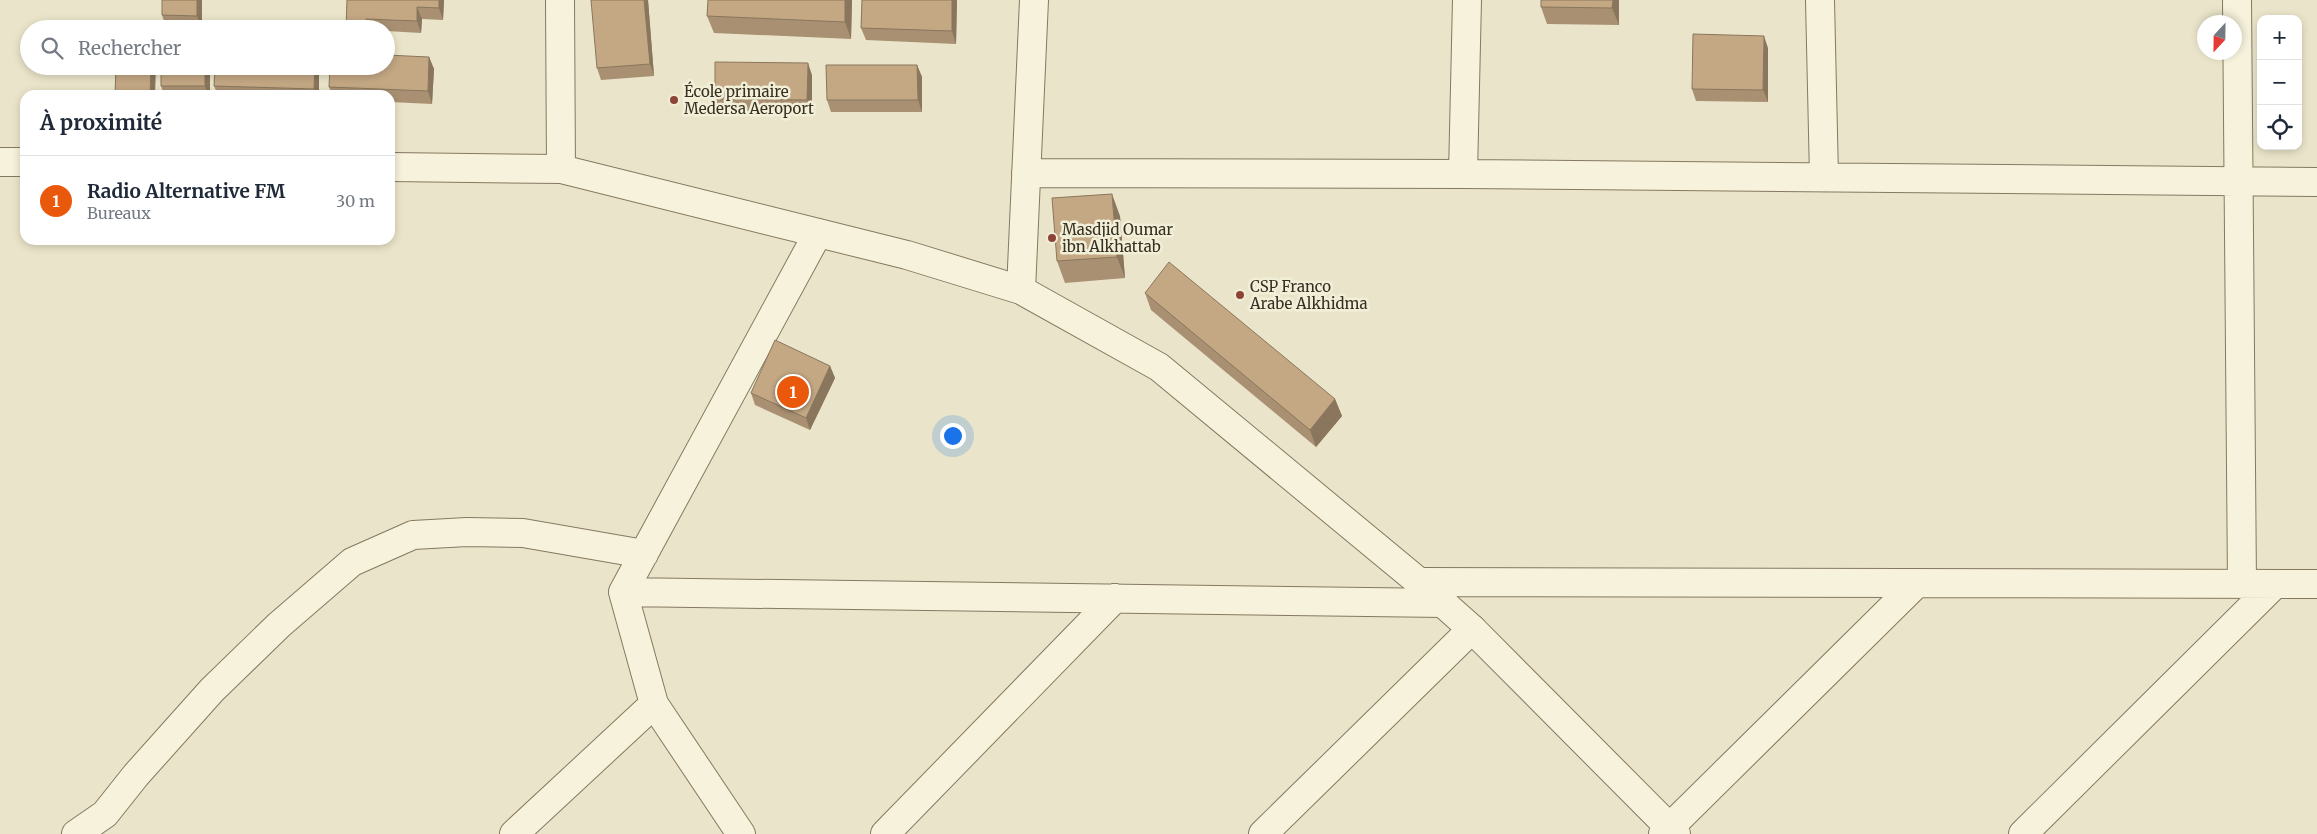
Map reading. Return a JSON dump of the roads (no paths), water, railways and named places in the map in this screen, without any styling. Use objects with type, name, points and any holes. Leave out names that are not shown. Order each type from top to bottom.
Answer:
[{"type":"street","points":[[560,0],[561,170]]},
{"type":"street","points":[[1021,290],[1034,0]]},
{"type":"street","points":[[1463,174],[1467,0]]},
{"type":"street","points":[[1820,0],[1824,177]]},
{"type":"street","points":[[2237,0],[2242,584]]},
{"type":"street","points":[[0,162],[20,162]]},
{"type":"street","points":[[395,167],[561,170],[907,255],[1021,290],[1159,367],[1419,582],[1472,629],[1670,832],[1917,583]]},
{"type":"street","points":[[1026,173],[1463,174],[2317,182]]},
{"type":"street","points":[[741,834],[654,704],[623,592],[818,233]]},
{"type":"street","points":[[76,834],[105,814],[136,775],[212,690],[279,625],[352,562],[413,535],[467,532],[531,534],[644,554]]},
{"type":"street","points":[[1419,582],[2317,584]]},
{"type":"street","points":[[2023,834],[2276,584]]},
{"type":"street","points":[[623,592],[1444,603]]},
{"type":"street","points":[[885,834],[1115,598]]},
{"type":"street","points":[[1263,834],[1472,629]]},
{"type":"street","points":[[514,834],[654,704]]},
{"type":"place","name":"École primaire Medersa Aeroport","points":[[674,100]]},
{"type":"place","name":"Masdjid Oumar ibn Alkhattab","points":[[1052,238]]},
{"type":"place","name":"CSP Franco Arabe Alkhidma","points":[[1240,295]]},
{"type":"place","name":"Radio Alternative FM","points":[[793,392]]}]
